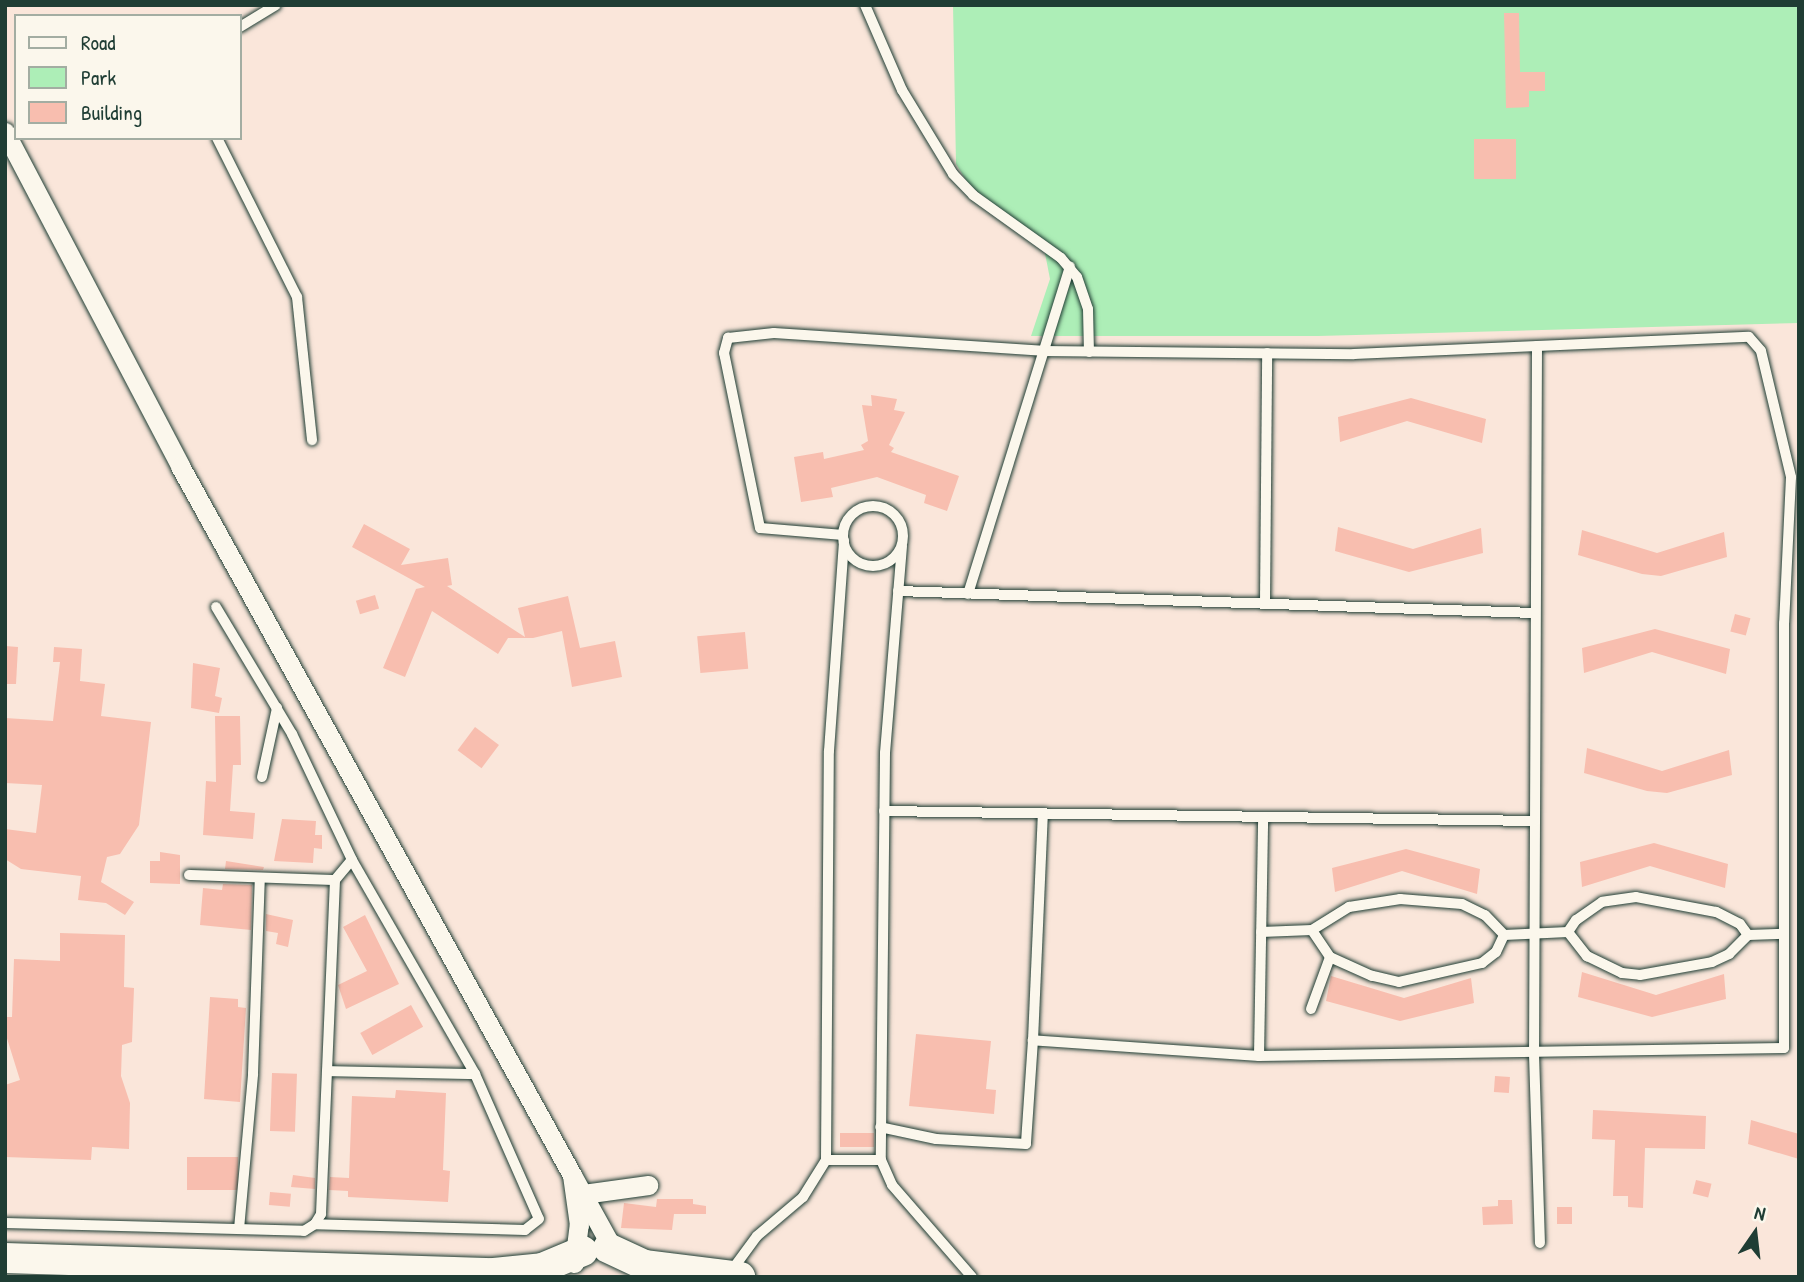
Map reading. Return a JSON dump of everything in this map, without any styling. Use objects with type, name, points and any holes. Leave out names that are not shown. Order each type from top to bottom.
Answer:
[{"type":"main road","points":[[5,1258],[495,1273],[595,1259],[740,1277]]},
{"type":"street","points":[[5,132],[187,478],[572,1175],[595,1259]]},
{"type":"street","points":[[579,1195],[648,1185]]},
{"type":"street","points":[[579,1195],[579,1225],[595,1259]]},
{"type":"lane","points":[[242,26],[276,5]]},
{"type":"lane","points":[[865,5],[902,90],[953,174],[1070,267],[1084,289],[1088,309],[1089,352]]},
{"type":"lane","points":[[218,140],[297,296],[312,440]]},
{"type":"lane","points":[[968,594],[1070,267]]},
{"type":"lane","points":[[843,538],[760,528],[724,353],[728,338],[774,333],[1042,351],[1267,354],[1749,337],[1761,351],[1795,477],[1784,623],[1784,1048],[1534,1054],[1259,1056],[1033,1040]]},
{"type":"lane","points":[[1536,346],[1534,1054],[1540,1243]]},
{"type":"lane","points":[[1265,603],[1267,354]]},
{"type":"lane","points":[[727,1276],[757,1236],[803,1197],[826,1160],[829,751],[843,538],[856,512],[883,508],[902,527],[902,546],[884,753],[881,1160],[892,1185],[972,1277]]},
{"type":"lane","points":[[843,538],[853,558],[871,566],[890,562],[902,546]]},
{"type":"lane","points":[[898,591],[1535,613]]},
{"type":"lane","points":[[216,607],[277,708],[332,811],[352,860],[475,1074],[529,1188],[537,1223],[525,1230],[315,1224]]},
{"type":"lane","points":[[262,777],[277,708]]},
{"type":"lane","points":[[884,811],[1535,821]]},
{"type":"lane","points":[[880,1127],[936,1139],[1026,1143],[1043,814]]},
{"type":"lane","points":[[1259,1056],[1263,817]]},
{"type":"lane","points":[[5,1223],[304,1231],[315,1224],[321,1214],[335,880],[352,860]]},
{"type":"lane","points":[[189,875],[335,880]]},
{"type":"lane","points":[[239,1229],[253,1074],[260,878]]},
{"type":"lane","points":[[1568,932],[1576,920],[1602,902],[1636,897],[1716,912],[1740,924],[1748,935]]},
{"type":"lane","points":[[1261,932],[1312,930],[1349,907],[1411,899],[1462,904],[1485,915],[1504,935]]},
{"type":"lane","points":[[1312,930],[1330,957],[1372,976],[1399,982],[1426,979],[1482,963],[1496,952],[1504,935]]},
{"type":"lane","points":[[1568,932],[1587,956],[1622,973],[1640,975],[1712,962],[1729,954],[1748,935],[1784,934]]},
{"type":"lane","points":[[1504,935],[1568,932]]},
{"type":"lane","points":[[1311,1009],[1330,957]]},
{"type":"lane","points":[[327,1070],[475,1074]]},
{"type":"lane","points":[[826,1160],[881,1160]]},
{"type":"green space","points":[[953,5],[1799,5],[1799,323],[1318,336],[1031,336],[1050,279],[1043,243],[969,185],[956,164]]},
{"type":"building","points":[[1504,13],[1519,13],[1520,72],[1545,72],[1545,91],[1529,91],[1529,107],[1506,108]]},
{"type":"building","points":[[1474,139],[1516,139],[1516,179],[1474,179]]},
{"type":"building","points":[[871,395],[897,399],[894,410],[905,412],[889,445],[894,448],[891,452],[959,476],[947,511],[924,503],[926,495],[877,477],[831,488],[833,497],[801,502],[794,457],[823,452],[824,459],[864,450],[861,445],[868,441],[862,405],[872,406]]},
{"type":"building","points":[[1411,398],[1486,419],[1482,443],[1407,421],[1340,442],[1338,417]]},
{"type":"building","points":[[364,524],[410,549],[401,565],[448,558],[452,585],[447,586],[525,637],[518,608],[568,596],[580,648],[615,641],[622,677],[572,687],[562,631],[533,638],[508,638],[498,654],[432,611],[405,677],[383,668],[416,589],[425,587],[352,547]]},
{"type":"building","points":[[1338,527],[1413,549],[1481,528],[1483,553],[1409,572],[1335,551]]},
{"type":"building","points":[[1582,530],[1657,553],[1724,532],[1727,557],[1661,576],[1642,574],[1578,555]]},
{"type":"building","points":[[375,595],[379,608],[360,614],[356,601]]},
{"type":"building","points":[[1735,614],[1750,618],[1746,636],[1730,631]]},
{"type":"building","points":[[1655,629],[1730,649],[1726,674],[1652,652],[1584,673],[1582,648]]},
{"type":"building","points":[[745,632],[748,669],[700,673],[697,636]]},
{"type":"building","points":[[5,646],[18,647],[16,684],[5,684]]},
{"type":"building","points":[[54,647],[82,649],[80,681],[105,684],[101,716],[151,722],[139,825],[120,854],[107,857],[101,882],[134,902],[125,915],[106,903],[78,900],[81,876],[21,869],[5,859],[5,829],[36,833],[42,785],[5,783],[5,718],[53,721],[60,662],[53,662]]},
{"type":"building","points":[[193,663],[220,668],[215,696],[222,698],[219,713],[191,708]]},
{"type":"building","points":[[215,716],[240,716],[241,765],[233,765],[230,811],[255,813],[253,839],[203,835],[206,781],[216,782]]},
{"type":"building","points":[[475,727],[499,745],[482,768],[458,750]]},
{"type":"building","points":[[1587,748],[1662,771],[1729,750],[1732,775],[1667,793],[1647,791],[1584,773]]},
{"type":"building","points":[[282,819],[316,821],[315,835],[322,835],[322,849],[314,848],[313,863],[274,861]]},
{"type":"building","points":[[1654,843],[1728,864],[1725,888],[1650,866],[1582,887],[1580,862]]},
{"type":"building","points":[[1406,849],[1480,869],[1477,894],[1402,871],[1335,892],[1332,868]]},
{"type":"building","points":[[160,852],[180,855],[180,884],[150,883],[150,861],[160,861]]},
{"type":"building","points":[[226,861],[264,867],[263,870],[225,869]]},
{"type":"building","points":[[223,884],[252,885],[251,930],[200,925],[203,888],[222,890]]},
{"type":"building","points":[[266,914],[293,920],[288,947],[276,944],[278,933],[266,931]]},
{"type":"building","points":[[365,915],[399,984],[346,1009],[338,985],[367,971],[343,927]]},
{"type":"building","points":[[60,933],[125,935],[124,987],[134,988],[132,1042],[122,1045],[121,1076],[130,1103],[129,1149],[92,1147],[91,1160],[5,1157],[5,1085],[20,1080],[5,1032],[5,1017],[12,1017],[14,959],[60,961]]},
{"type":"building","points":[[1582,972],[1656,995],[1724,974],[1726,999],[1652,1017],[1578,997]]},
{"type":"building","points":[[1331,976],[1404,998],[1471,978],[1474,1003],[1400,1021],[1326,1001]]},
{"type":"building","points":[[210,997],[238,999],[238,1007],[246,1008],[240,1102],[204,1099]]},
{"type":"building","points":[[411,1005],[423,1027],[372,1055],[360,1033]]},
{"type":"building","points":[[916,1034],[991,1041],[986,1089],[996,1090],[994,1114],[909,1106]]},
{"type":"building","points":[[272,1073],[297,1074],[295,1132],[270,1131]]},
{"type":"building","points":[[1495,1076],[1510,1077],[1509,1093],[1494,1092]]},
{"type":"building","points":[[396,1090],[446,1093],[443,1170],[450,1171],[448,1202],[348,1197],[348,1191],[329,1190],[330,1177],[349,1178],[352,1096],[395,1098]]},
{"type":"building","points":[[1593,1110],[1706,1116],[1705,1149],[1645,1148],[1643,1208],[1628,1207],[1628,1196],[1613,1196],[1615,1140],[1592,1139]]},
{"type":"building","points":[[1751,1120],[1799,1134],[1799,1159],[1748,1144]]},
{"type":"building","points":[[840,1133],[874,1133],[874,1147],[840,1147]]},
{"type":"building","points":[[187,1157],[238,1157],[238,1190],[187,1190]]},
{"type":"building","points":[[293,1175],[315,1178],[315,1189],[291,1187]]},
{"type":"building","points":[[1696,1180],[1712,1184],[1708,1197],[1693,1194]]},
{"type":"building","points":[[270,1192],[291,1194],[290,1207],[269,1205]]},
{"type":"building","points":[[657,1199],[693,1199],[693,1204],[706,1206],[706,1214],[674,1214],[672,1230],[621,1228],[624,1203],[656,1207]]},
{"type":"building","points":[[1498,1200],[1512,1200],[1513,1224],[1483,1225],[1482,1207],[1498,1206]]},
{"type":"building","points":[[1557,1207],[1572,1207],[1572,1224],[1557,1224]]}]
